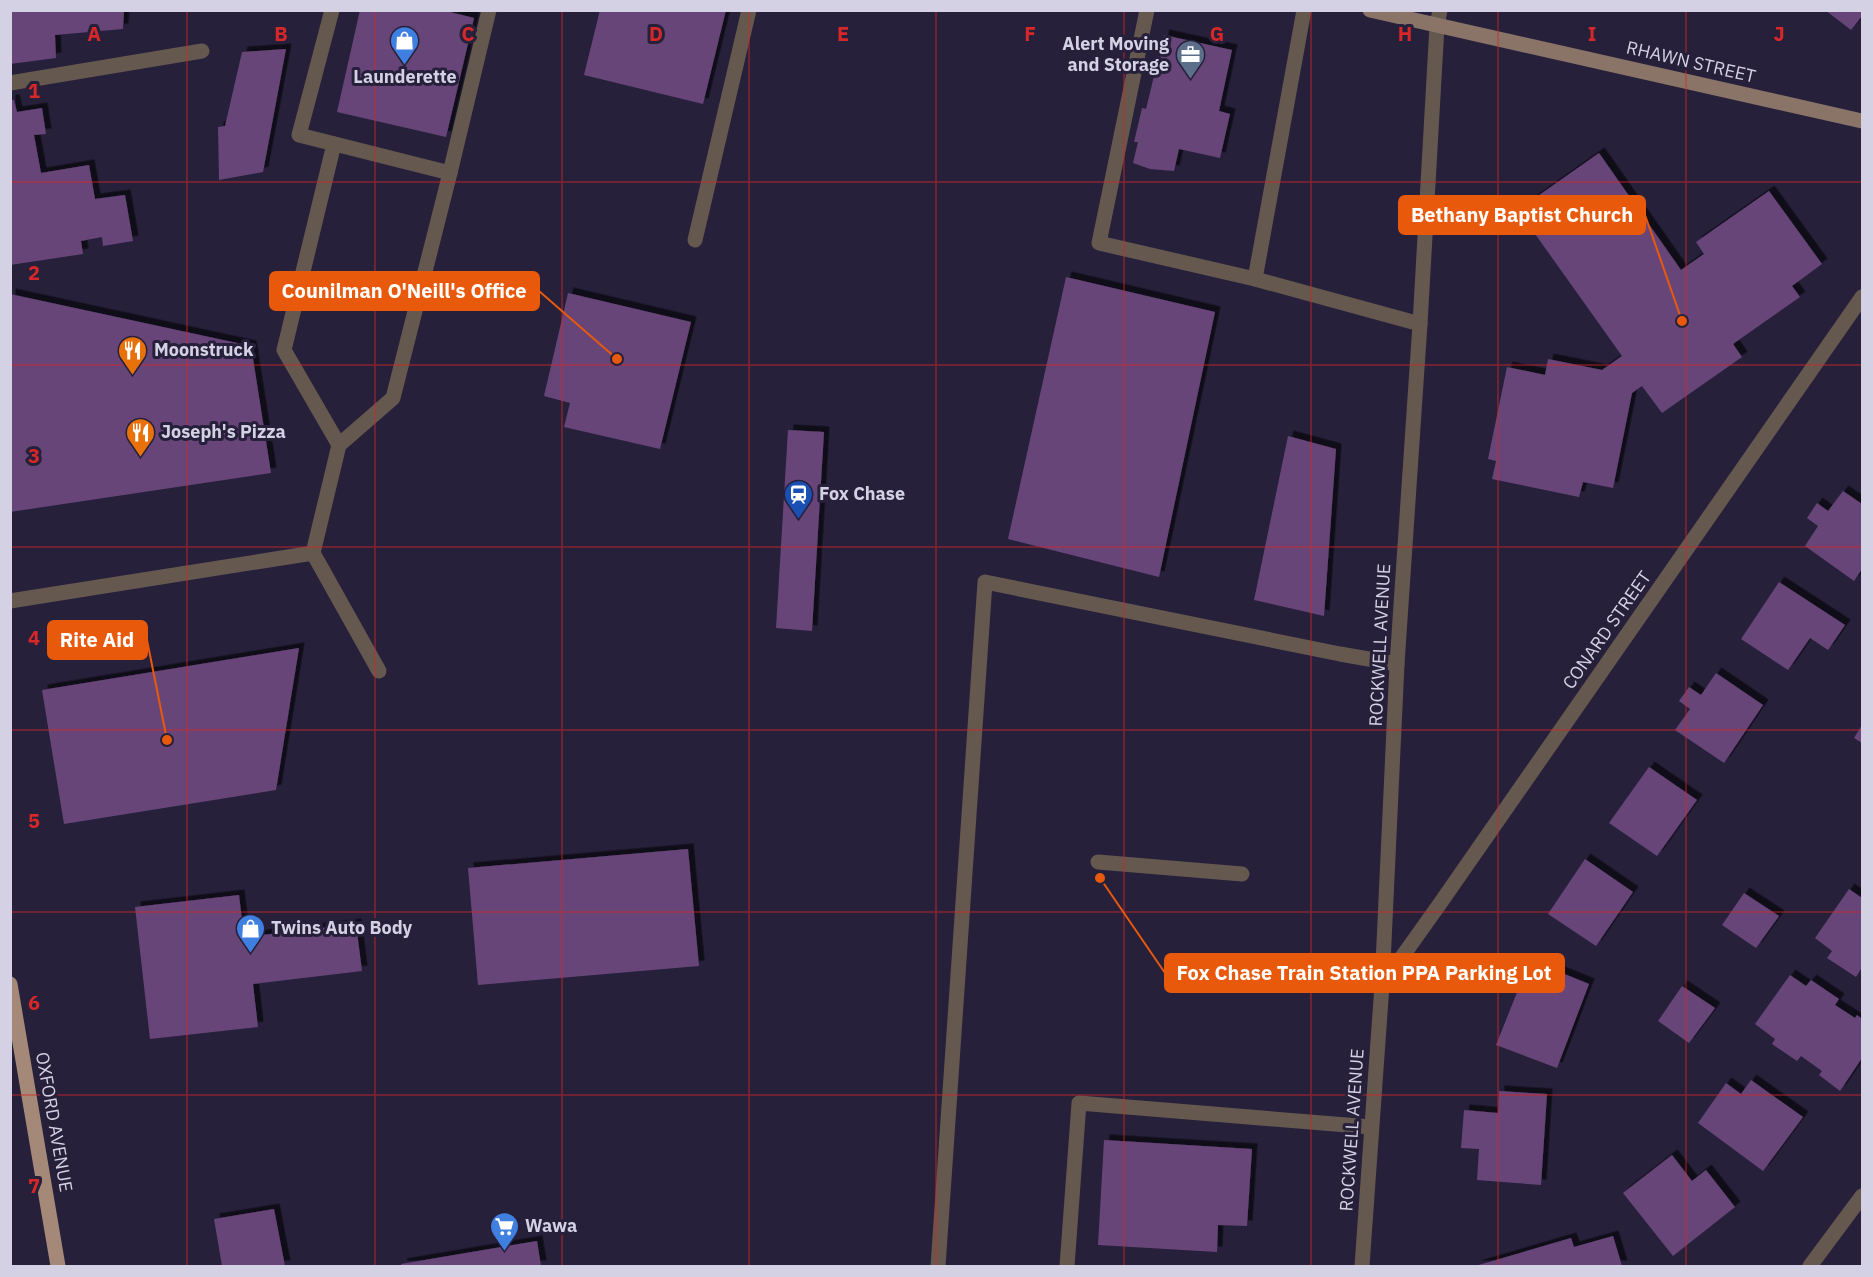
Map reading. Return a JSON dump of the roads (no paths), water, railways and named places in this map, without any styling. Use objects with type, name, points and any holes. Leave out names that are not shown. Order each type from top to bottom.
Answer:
[{"type":"main road","name":"RHAWN STREET","points":[[1370,10],[1439,18],[1862,119]]},
{"type":"main road","name":"OXFORD AVENUE","points":[[10,984],[58,1266]]},
{"type":"street","points":[[332,10],[298,135],[450,173]]},
{"type":"street","points":[[379,671],[313,553],[339,445],[393,398],[489,10]]},
{"type":"street","points":[[695,240],[749,10]]},
{"type":"street","points":[[1147,10],[1099,243],[1255,279],[1420,324]]},
{"type":"street","points":[[1255,279],[1304,10]]},
{"type":"street","name":"ROCKWELL AVENUE","points":[[1362,1266],[1382,985],[1397,664],[1439,18]]},
{"type":"street","points":[[10,83],[202,51]]},
{"type":"street","points":[[334,144],[284,350],[339,445]]},
{"type":"street","name":"CONARD STREET","points":[[1382,985],[1863,297]]},
{"type":"street","points":[[10,601],[313,553]]},
{"type":"street","points":[[938,1266],[985,582],[1397,664]]},
{"type":"street","points":[[1098,862],[1242,874]]},
{"type":"street","points":[[1067,1266],[1079,1103],[1371,1127]]},
{"type":"street","points":[[1810,1266],[1863,1196]]},
{"type":"place","name":"Launderette","points":[[405,66]]},
{"type":"place","name":"Alert Moving and Storage","points":[[1190,80]]},
{"type":"place","name":"Bethany Baptist Church","points":[[1682,321]]},
{"type":"place","name":"Counilman O'Neill's Office","points":[[617,359]]},
{"type":"place","name":"Moonstruck","points":[[133,376]]},
{"type":"place","name":"Joseph's Pizza","points":[[140,458]]},
{"type":"place","name":"Fox Chase","points":[[798,520]]},
{"type":"place","name":"Rite Aid","points":[[167,740]]},
{"type":"place","name":"Fox Chase Train Station PPA Parking Lot","points":[[1100,878]]},
{"type":"place","name":"Twins Auto Body","points":[[250,954]]},
{"type":"place","name":"Wawa","points":[[504,1252]]}]
